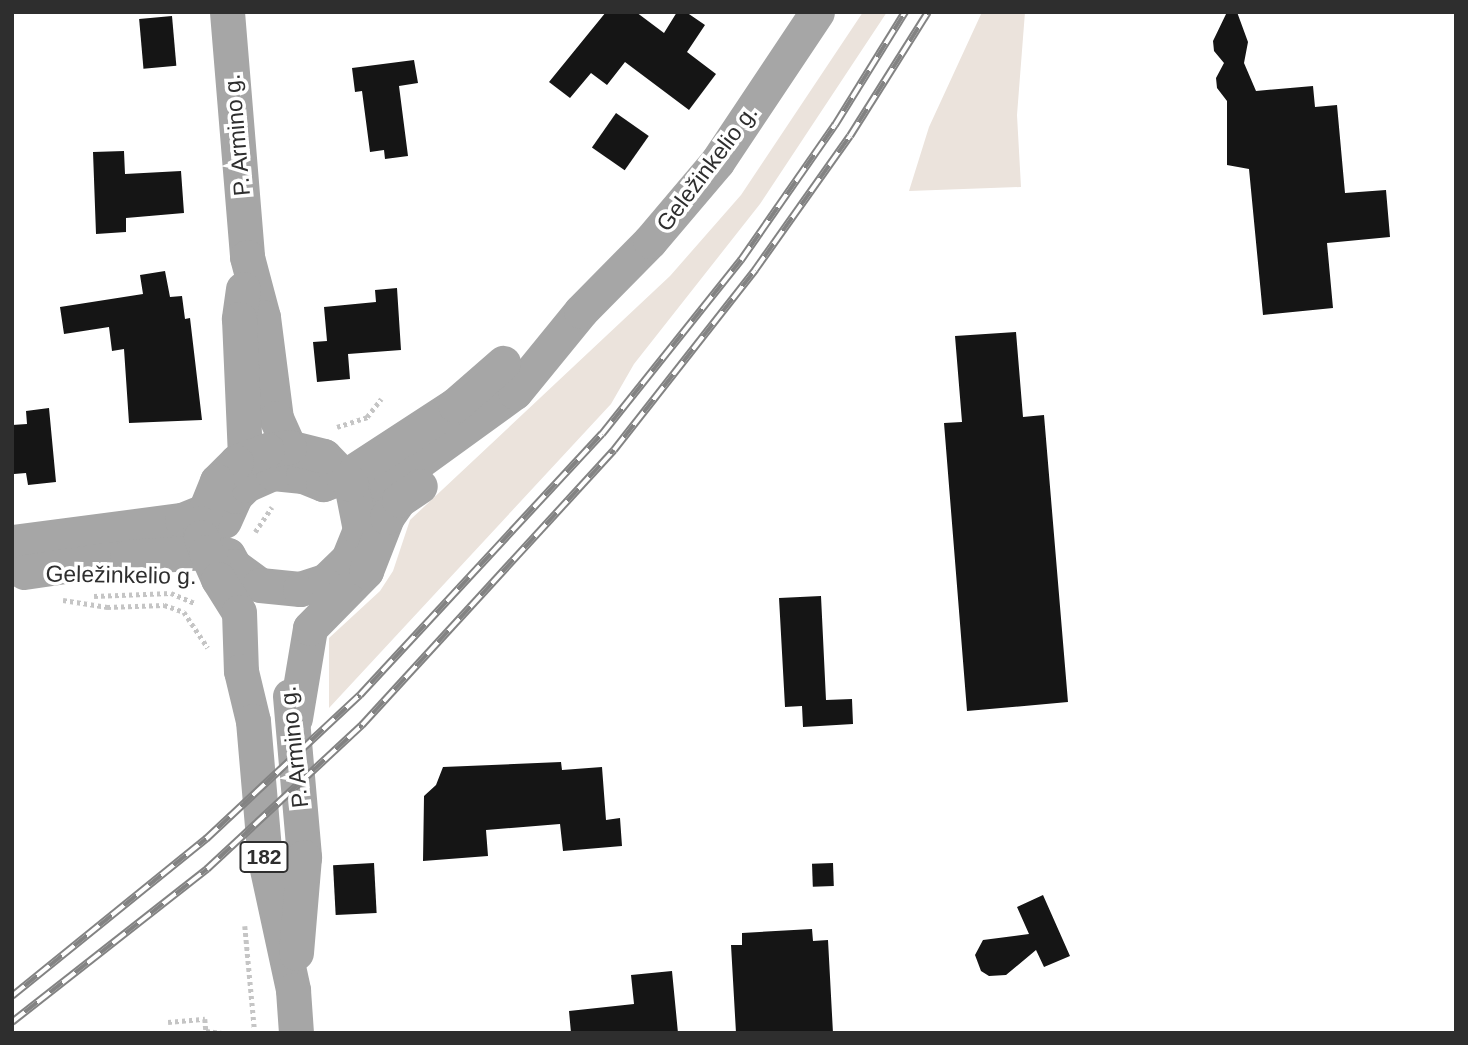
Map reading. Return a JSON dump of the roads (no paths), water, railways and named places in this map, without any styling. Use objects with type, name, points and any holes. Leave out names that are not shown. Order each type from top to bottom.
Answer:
[{"type":"main road","name":"P. Armino g.","points":[[227,12],[247,257],[262,317],[276,418],[289,447]]},
{"type":"main road","name":"Geležinkelio g.","points":[[360,511],[581,311],[650,241],[717,162],[817,12]]},
{"type":"main road","name":"P. Armino g.","points":[[247,257],[239,319],[247,470]]},
{"type":"main road","name":"Geležinkelio g.","points":[[332,453],[455,405],[509,377]]},
{"type":"main road","points":[[295,718],[304,649],[316,617],[366,571],[387,517],[399,500],[480,436],[509,377]]},
{"type":"main road","points":[[289,447],[332,453],[360,511],[360,530],[348,559],[325,580],[300,589],[260,585],[221,567],[201,537],[202,512],[217,481],[247,470],[289,447]]},
{"type":"main road","points":[[247,470],[303,476],[323,484],[332,453]]},
{"type":"main road","points":[[221,567],[226,514],[247,470]]},
{"type":"main road","name":"Geležinkelio g.","points":[[16,563],[182,520],[202,512]]},
{"type":"main road","name":"Geležinkelio g.","points":[[16,563],[127,557],[221,567]]},
{"type":"main road","name":"P. Armino g.","points":[[221,567],[239,612],[241,671],[253,720],[265,860],[293,990],[296,1033]]},
{"type":"main road","name":"P. Armino g.","points":[[253,720],[259,670],[260,585]]},
{"type":"main road","name":"P. Armino g.","points":[[293,990],[304,858],[295,718],[285,670],[286,647],[300,589]]},
{"type":"railway","points":[[12,996],[206,839],[360,695],[602,434],[741,260],[835,125],[905,12]]},
{"type":"railway","points":[[12,1022],[207,869],[362,725],[614,450],[755,270],[850,136],[928,12]]}]
